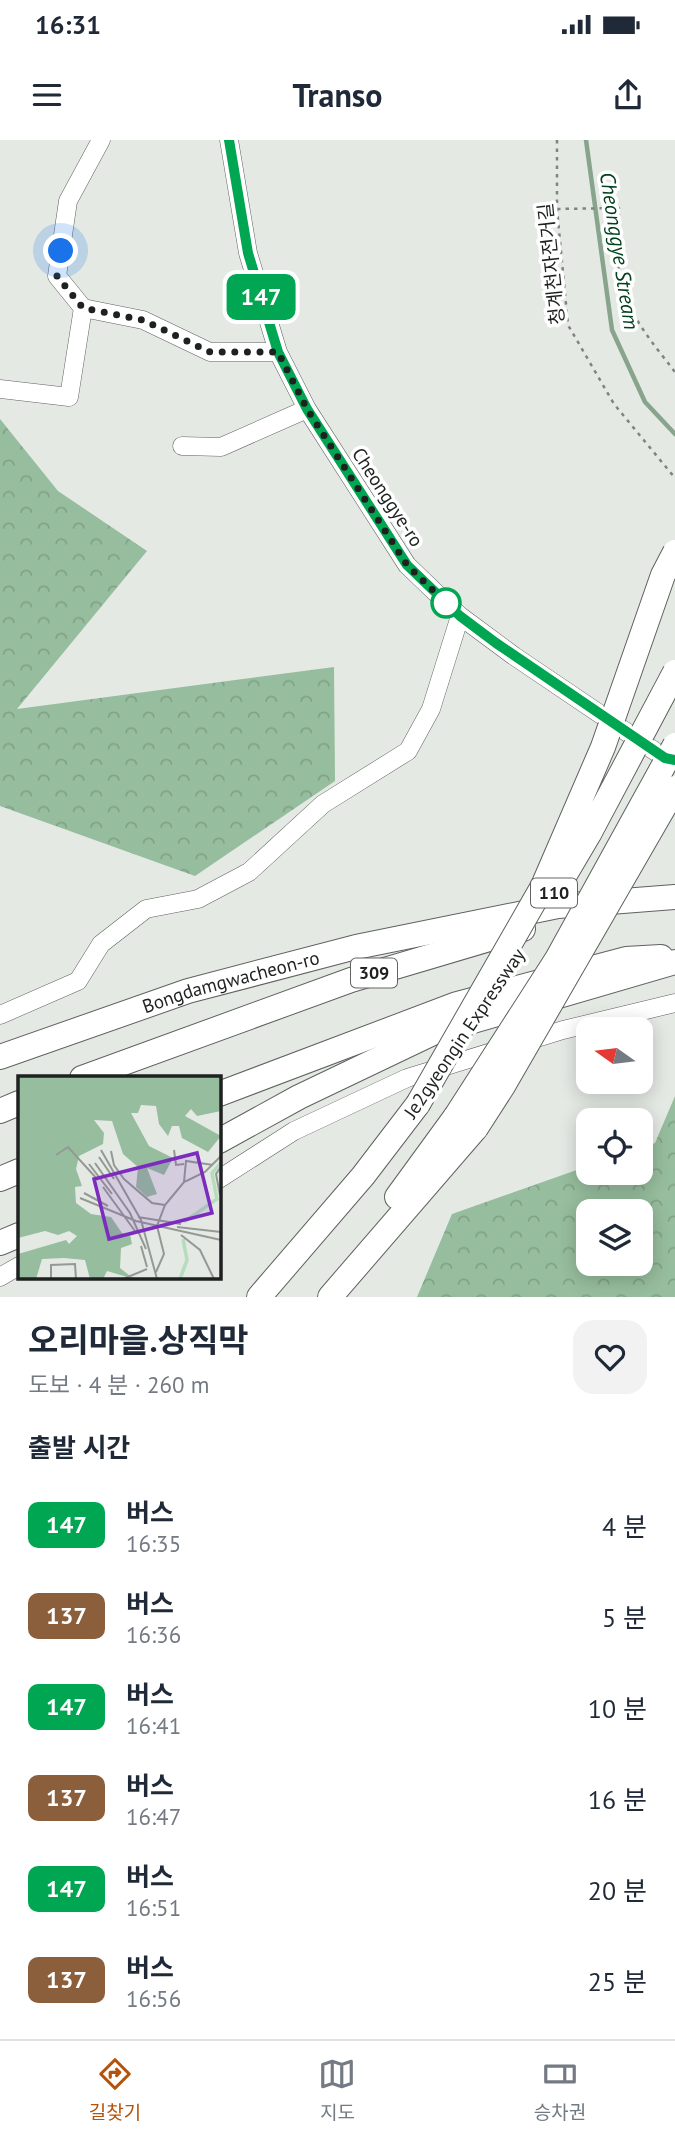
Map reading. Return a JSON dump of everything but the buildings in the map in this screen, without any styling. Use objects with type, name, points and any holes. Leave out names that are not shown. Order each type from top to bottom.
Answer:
[{"type":"highway","points":[[418,1104],[543,886],[603,747],[663,575],[675,552]]},
{"type":"highway","name":"Je2gyeongin Expressway","points":[[259,1297],[363,1176],[463,1043],[589,834],[675,672]]},
{"type":"highway","name":"Je2gyeongin Expressway","points":[[328,1297],[466,1122],[675,745]]},
{"type":"highway","points":[[466,1122],[510,1074],[675,788]]},
{"type":"highway","name":"Bongdamgwacheon-ro","points":[[0,1057],[188,991],[356,947],[558,906],[675,898]]},
{"type":"highway","name":"Bongdamgwacheon-ro","points":[[87,1076],[351,980],[504,933],[675,898]]},
{"type":"highway","points":[[220,1094],[457,1004],[626,958],[675,956]]},
{"type":"highway","points":[[220,1139],[299,1097],[435,1032],[675,962]]},
{"type":"highway","points":[[0,1111],[18,1103]]},
{"type":"highway","points":[[0,1179],[18,1171]]},
{"type":"highway","points":[[0,1242],[18,1235]]},
{"type":"street","points":[[101,140],[68,201],[57,276],[83,308],[143,320],[210,352],[278,352]]},
{"type":"street","name":"Cheonggye-ro","points":[[229,140],[248,253],[278,352],[307,409],[407,565],[460,616],[514,656],[665,758],[675,760]]},
{"type":"street","points":[[0,388],[69,397],[83,308]]},
{"type":"street","points":[[182,446],[221,447],[307,409]]},
{"type":"street","points":[[0,1015],[78,981],[101,944],[146,909],[198,899],[249,872],[323,804],[408,751],[431,709],[460,616]]},
{"type":"street","points":[[220,1178],[294,1131],[407,1078],[563,1030],[675,1003]]},
{"type":"street","points":[[0,1278],[18,1267]]},
{"type":"path","name":"청계천자전거길","points":[[558,140],[557,208],[568,325],[614,404],[675,478]]},
{"type":"path","points":[[557,208],[620,208],[619,271],[626,299],[637,320],[675,372]]},
{"type":"green space","points":[[0,419],[58,491],[147,551],[17,709],[334,667],[335,781],[195,876],[0,806]]},
{"type":"green space","points":[[675,1096],[675,1297],[417,1297],[452,1214],[576,1170],[576,1185],[653,1185],[653,1144]]},
{"type":"waterway","name":"Cheonggye Stream","points":[[586,140],[612,330],[645,402],[675,434]]},
{"type":"bus line","name":"147","points":[[229,140],[248,253],[278,352],[307,409],[407,565],[460,616],[514,656],[665,758],[675,760]]},
{"type":"route","points":[[61,251],[57,276],[83,308],[143,320],[210,352],[278,352],[307,409],[407,565],[446,603]]}]
